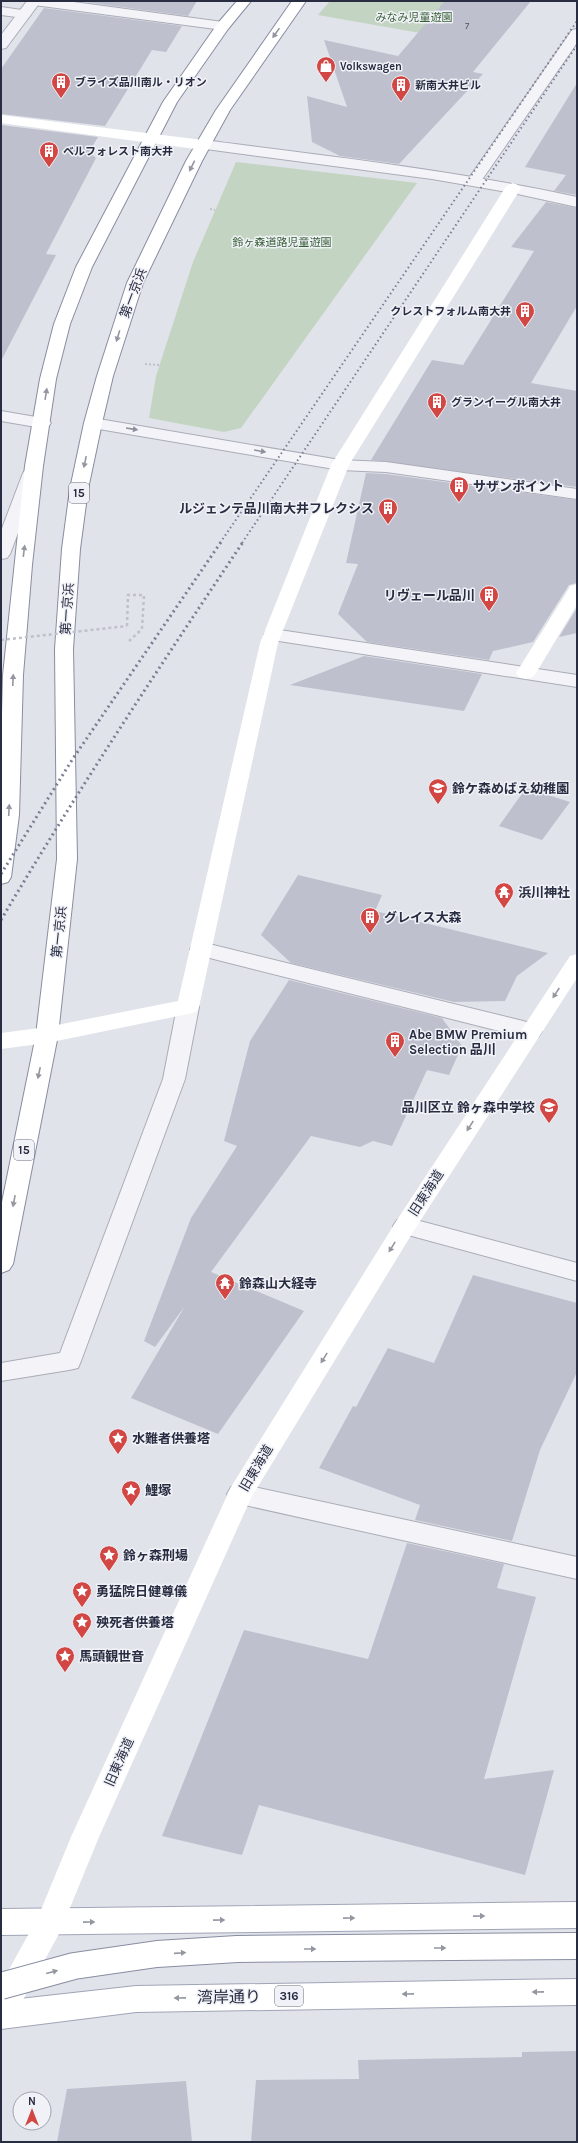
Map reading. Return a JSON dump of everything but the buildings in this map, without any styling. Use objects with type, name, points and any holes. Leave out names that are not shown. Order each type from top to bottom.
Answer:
[{"type":"main road","points":[[1,877],[9,815],[13,675],[22,565],[34,466],[48,379],[62,324],[84,267],[170,102],[223,26],[244,1]]},
{"type":"main road","name":"第一京浜","points":[[1,1264],[47,1035],[67,859],[64,648],[71,549],[79,489],[93,423],[108,369],[136,283],[203,145],[222,110],[299,1]]},
{"type":"main road","points":[[1,119],[151,137],[203,145]]},
{"type":"main road","points":[[1,1041],[47,1035],[188,1007],[266,653],[340,465],[513,188]]},
{"type":"main road","points":[[526,672],[577,590]]},
{"type":"main road","name":"旧東海道","points":[[1,2012],[50,1922],[85,1838],[240,1494],[405,1226],[577,961]]},
{"type":"main road","points":[[1,1922],[577,1915]]},
{"type":"main road","points":[[1,1986],[74,1966],[157,1954],[237,1949],[577,1946]]},
{"type":"main road","name":"湾岸通り","points":[[1,2015],[136,1999],[577,1992]]},
{"type":"street","points":[[1,45],[34,1],[223,26]]},
{"type":"street","points":[[1,12],[24,14]]},
{"type":"street","points":[[474,181],[577,33]]},
{"type":"street","points":[[203,145],[474,181],[577,202]]},
{"type":"street","points":[[1,416],[42,423]]},
{"type":"street","points":[[93,423],[340,465],[386,467],[577,494]]},
{"type":"street","points":[[1,554],[34,466]]},
{"type":"street","points":[[273,635],[577,680]]},
{"type":"street","points":[[201,949],[531,1031]]},
{"type":"street","points":[[1,1372],[69,1361],[174,1079],[188,1007]]},
{"type":"street","points":[[405,1226],[577,1272]]},
{"type":"street","points":[[240,1494],[577,1568]]},
{"type":"path","points":[[143,364],[160,365]]},
{"type":"path","points":[[1,640],[127,626],[128,595],[144,595],[142,629],[129,641]]},
{"type":"green space","name":"みなみ児童遊園","points":[[330,1],[446,1],[420,33],[318,15]]},
{"type":"green space","name":"鈴ヶ森道路児童遊園","points":[[236,162],[417,183],[241,428],[224,432],[149,418],[156,376],[193,262]]},
{"type":"railway","points":[[220,543],[577,21]]},
{"type":"railway","points":[[242,543],[577,45]]},
{"type":"railway","points":[[1,874],[72,760],[221,542]]},
{"type":"railway","points":[[1,920],[89,776],[243,542]]},
{"type":"place","name":"Volkswagen","points":[[326,83]]},
{"type":"place","name":"ブライズ品川南ル・リオン","points":[[61,99]]},
{"type":"place","name":"新南大井ビル","points":[[401,102]]},
{"type":"place","name":"ベルフォレスト南大井","points":[[49,168]]},
{"type":"place","name":"クレストフォルム南大井","points":[[525,328]]},
{"type":"place","name":"グランイーグル南大井","points":[[437,419]]},
{"type":"place","name":"サザンポイント","points":[[459,503]]},
{"type":"place","name":"ルジェンテ品川南大井フレクシス","points":[[388,525]]},
{"type":"place","name":"リヴェール品川","points":[[489,612]]},
{"type":"place","name":"鈴ケ森めばえ幼稚園","points":[[438,805]]},
{"type":"place","name":"浜川神社","points":[[504,909]]},
{"type":"place","name":"グレイス大森","points":[[370,934]]},
{"type":"place","name":"Abe BMW Premium Selection 品川","points":[[395,1058]]},
{"type":"place","name":"品川区立 鈴ヶ森中学校","points":[[549,1124]]},
{"type":"place","name":"鈴森山大経寺","points":[[225,1300]]},
{"type":"place","name":"水難者供養塔","points":[[118,1455]]},
{"type":"place","name":"鯉塚","points":[[131,1507]]},
{"type":"place","name":"鈴ヶ森刑場","points":[[109,1572]]},
{"type":"place","name":"勇猛院日健尊儀","points":[[82,1608]]},
{"type":"place","name":"殃死者供養塔","points":[[82,1639]]},
{"type":"place","name":"馬頭観世音","points":[[65,1673]]}]
